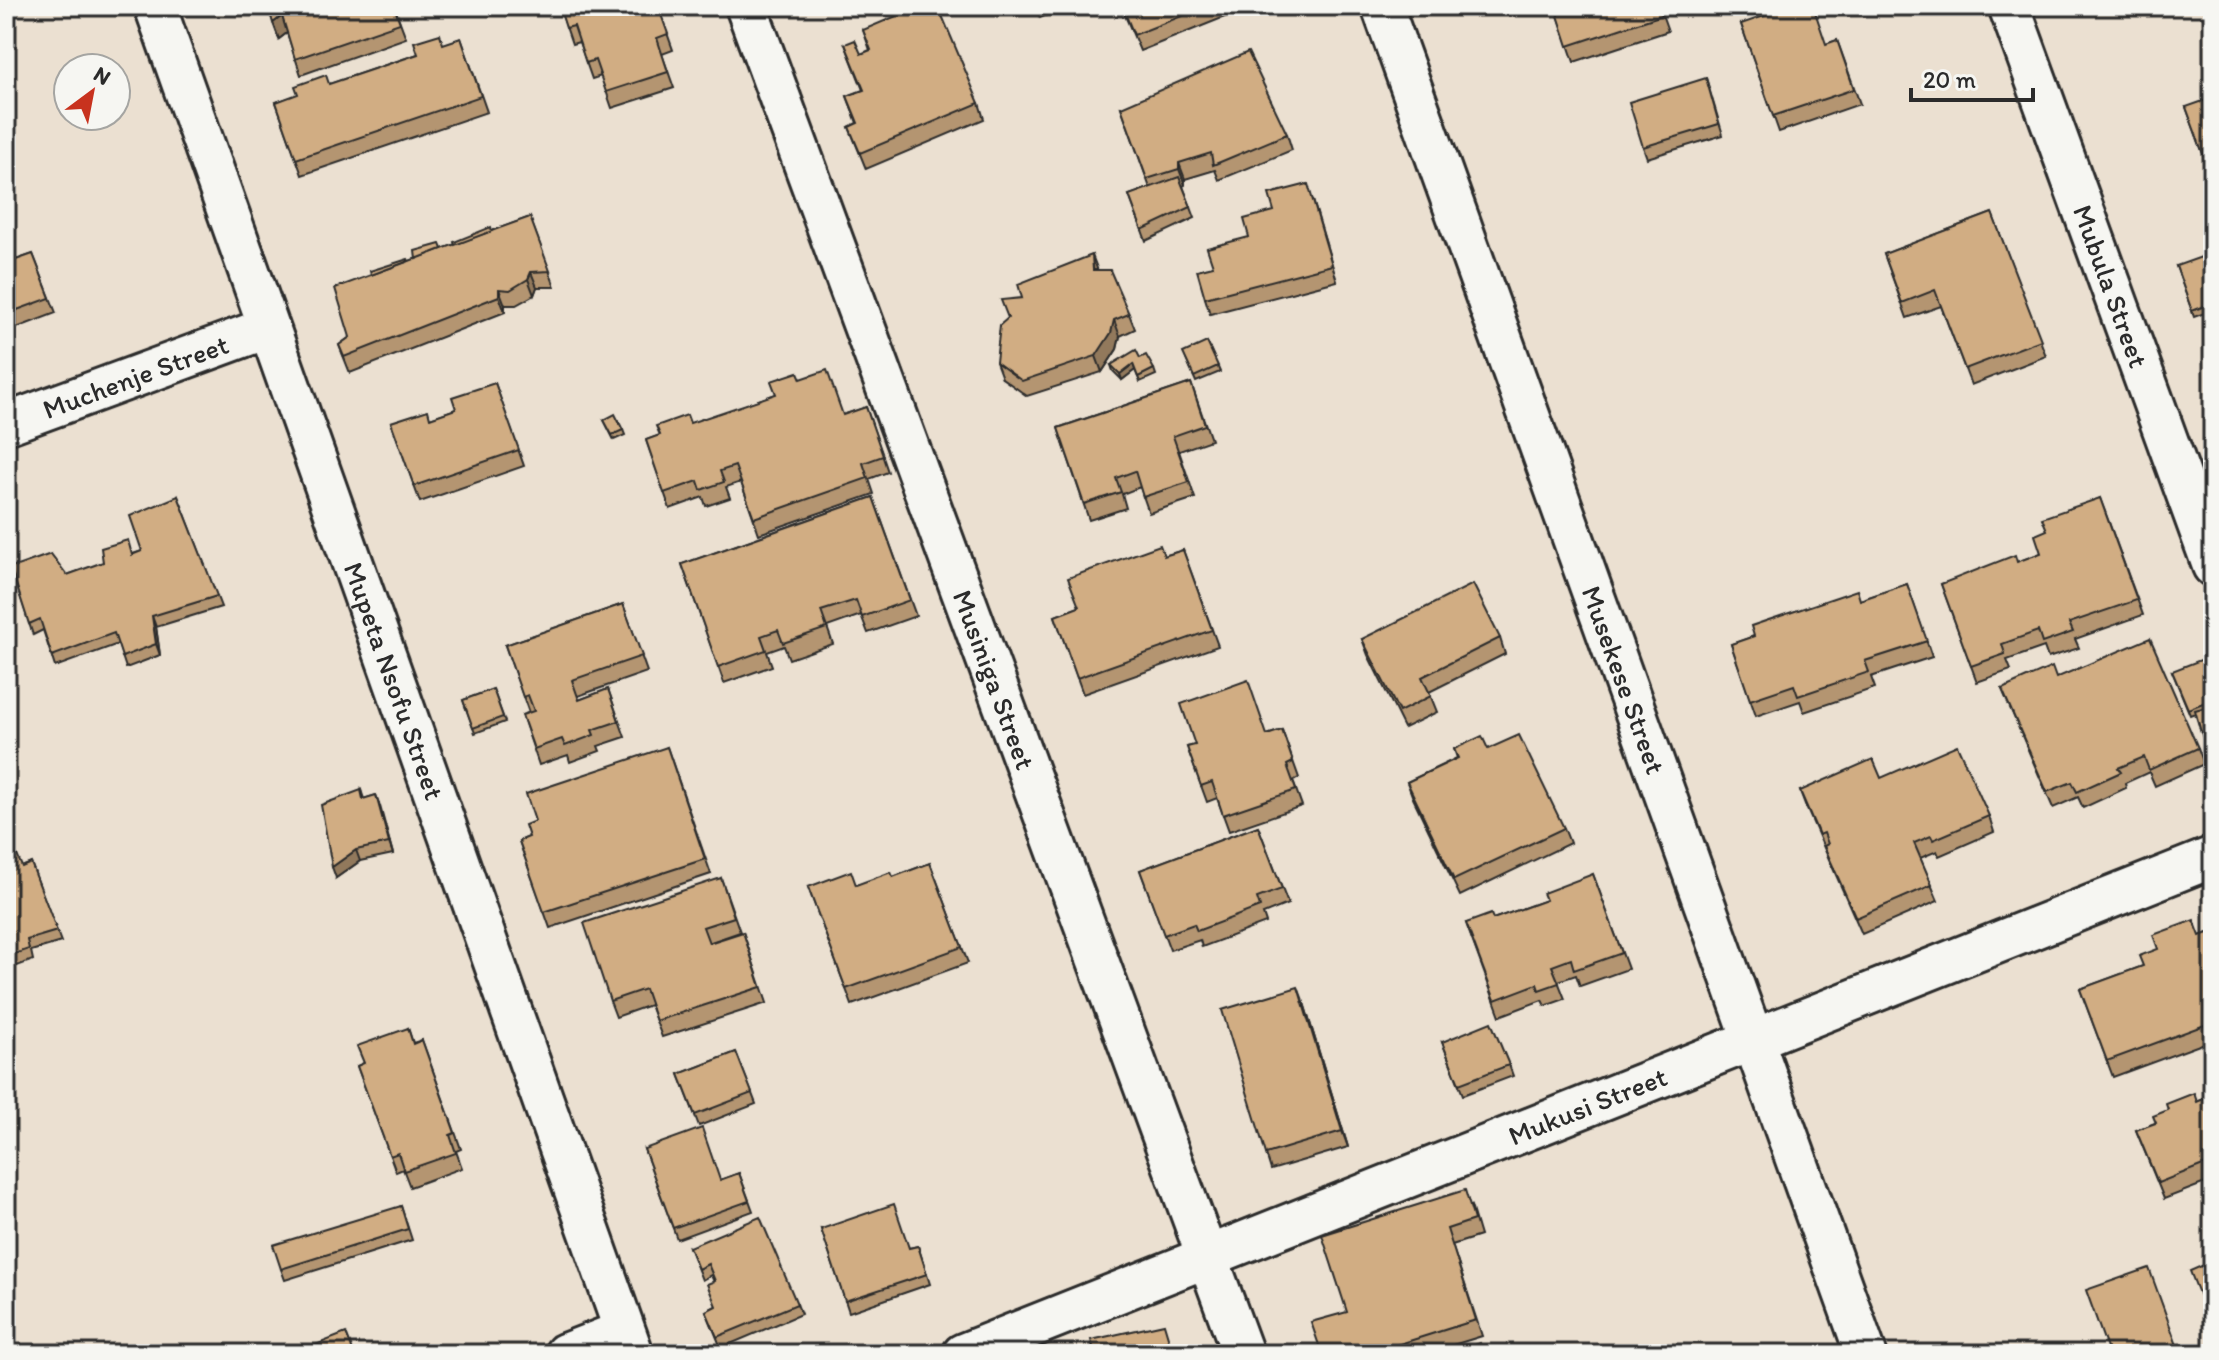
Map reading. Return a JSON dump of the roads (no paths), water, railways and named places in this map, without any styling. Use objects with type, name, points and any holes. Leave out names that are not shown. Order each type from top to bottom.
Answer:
[{"type":"street","name":"Mupeta Nsofu Street","points":[[155,6],[629,1342]]},
{"type":"street","name":"Musiniga Street","points":[[746,6],[1243,1354]]},
{"type":"street","name":"Musekese Street","points":[[1382,6],[1866,1354]]},
{"type":"street","name":"Mubula Street","points":[[2009,6],[2213,566]]},
{"type":"street","name":"Muchenje Street","points":[[6,424],[267,328]]},
{"type":"street","name":"Mukusi Street","points":[[963,1354],[2213,857]]},
{"type":"street","points":[[565,1354],[629,1342]]}]
